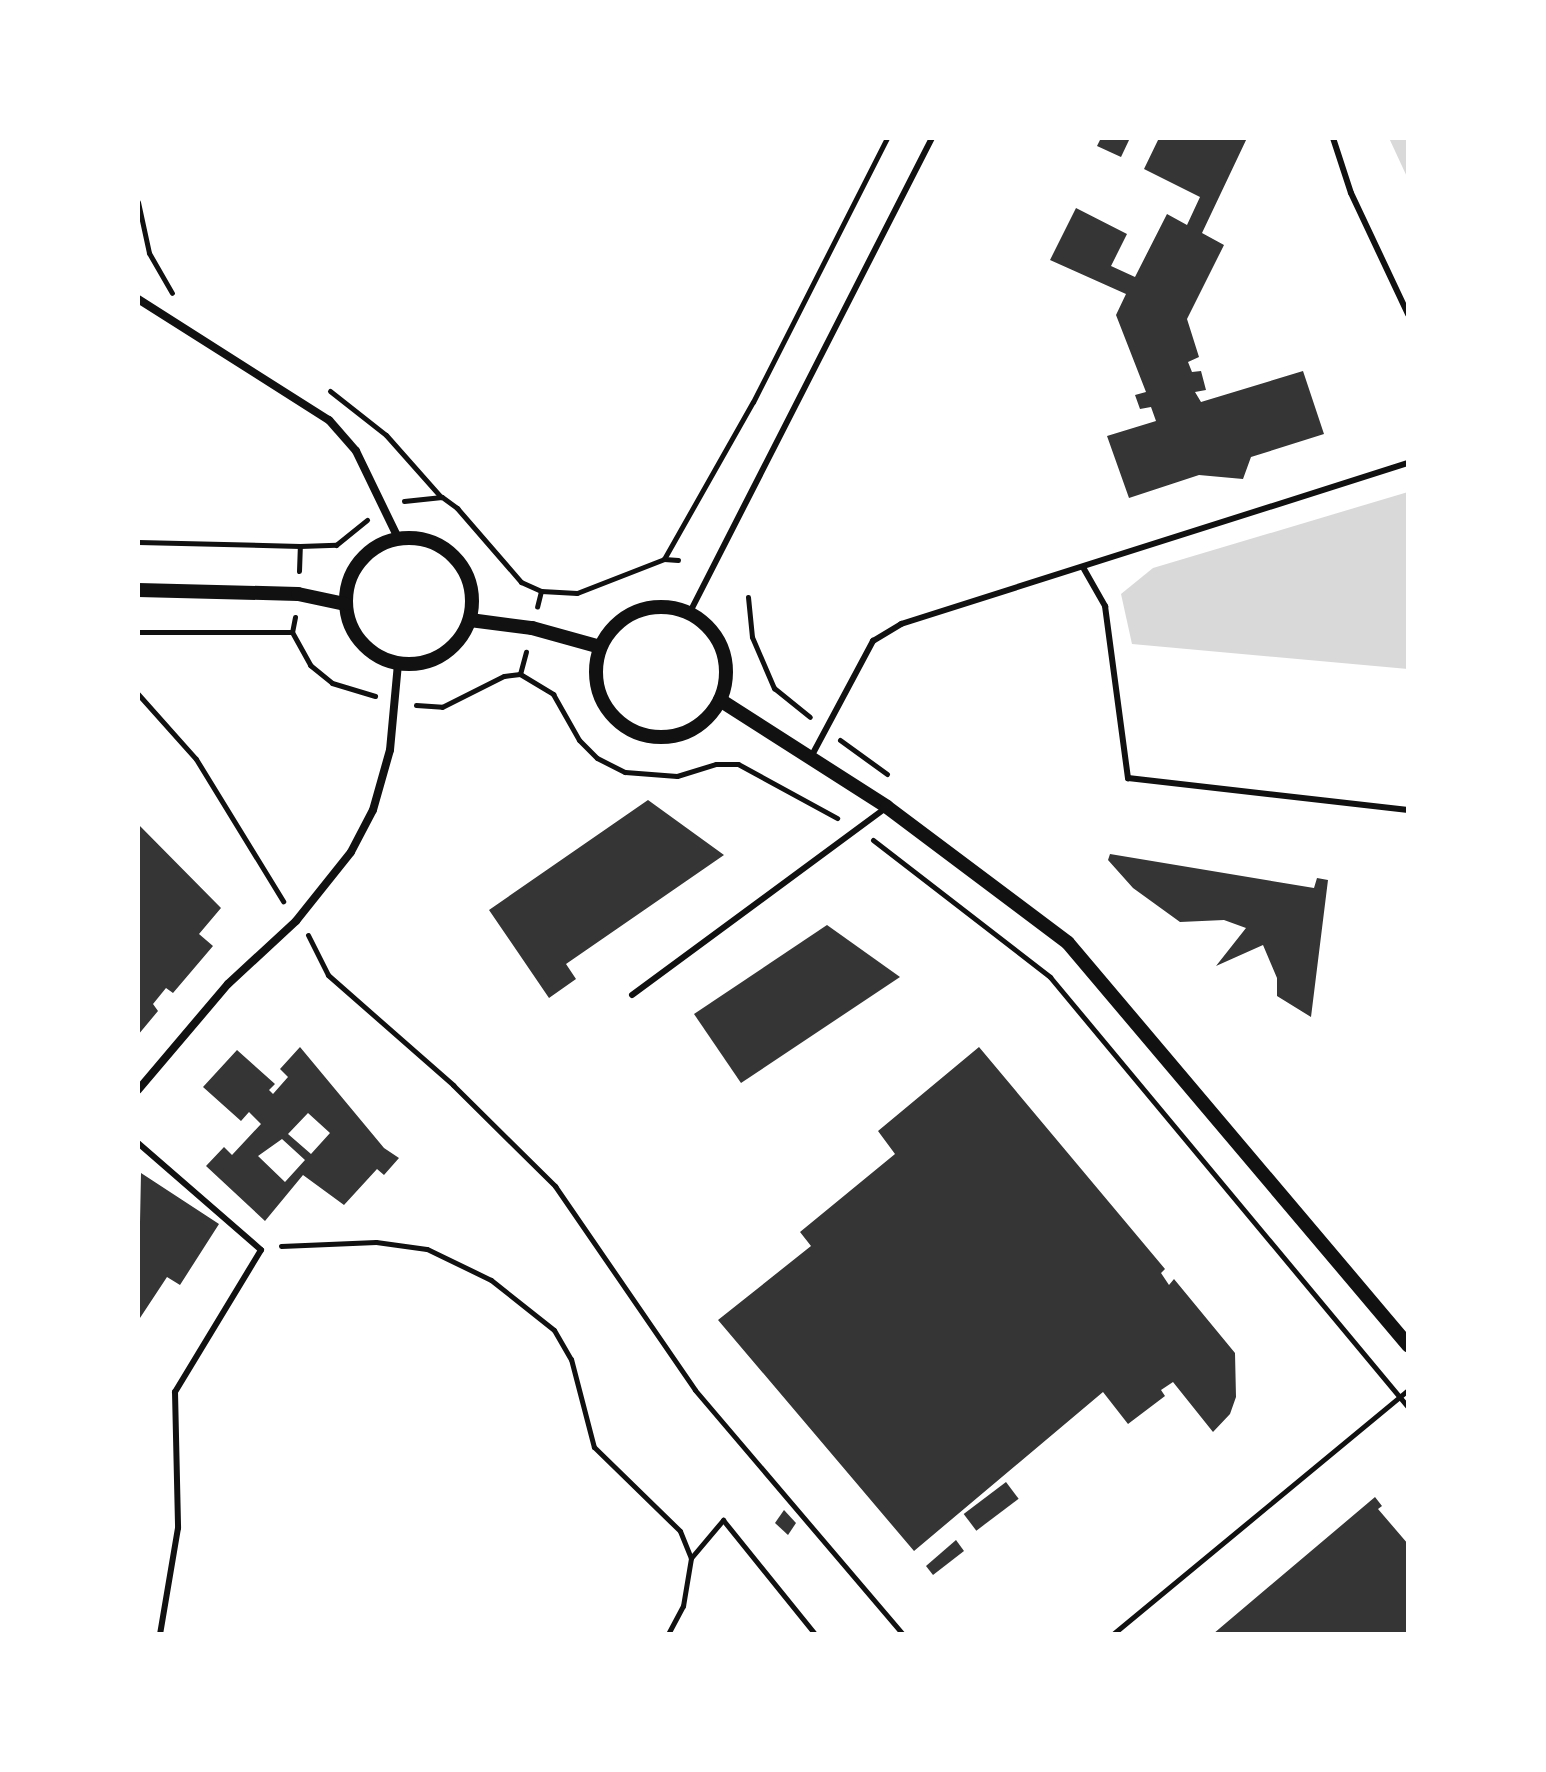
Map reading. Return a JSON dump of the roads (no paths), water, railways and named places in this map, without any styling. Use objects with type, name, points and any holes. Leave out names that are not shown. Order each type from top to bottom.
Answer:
[{"type":"street","points":[[138,299],[329,420],[356,451],[386,506],[398,538]]},
{"type":"street","points":[[398,538],[424,539],[447,550],[464,570],[473,594],[470,620],[460,641],[443,656],[421,664],[398,664],[361,643],[345,604],[348,581],[359,561],[376,546],[398,538]]},
{"type":"street","points":[[138,590],[298,594],[345,604]]},
{"type":"street","points":[[648,608],[689,614],[718,641],[725,660],[720,700],[698,725],[667,737],[624,727],[598,691],[600,647],[628,616],[648,608]]},
{"type":"street","points":[[470,620],[532,628],[600,647]]},
{"type":"street","points":[[138,1090],[228,984],[296,921],[351,852],[373,810],[390,750],[398,664]]},
{"type":"street","points":[[720,700],[887,807],[1068,943],[1408,1345]]},
{"type":"lane","points":[[689,614],[932,138]]},
{"type":"lane","points":[[1333,138],[1351,193],[1408,314]]},
{"type":"lane","points":[[811,757],[873,641],[901,624],[1084,569],[1408,463]]},
{"type":"lane","points":[[1084,569],[1105,606],[1128,778],[1408,810]]},
{"type":"lane","points":[[632,995],[887,807]]},
{"type":"lane","points":[[138,1143],[261,1250],[175,1392],[178,1528],[160,1634]]}]
